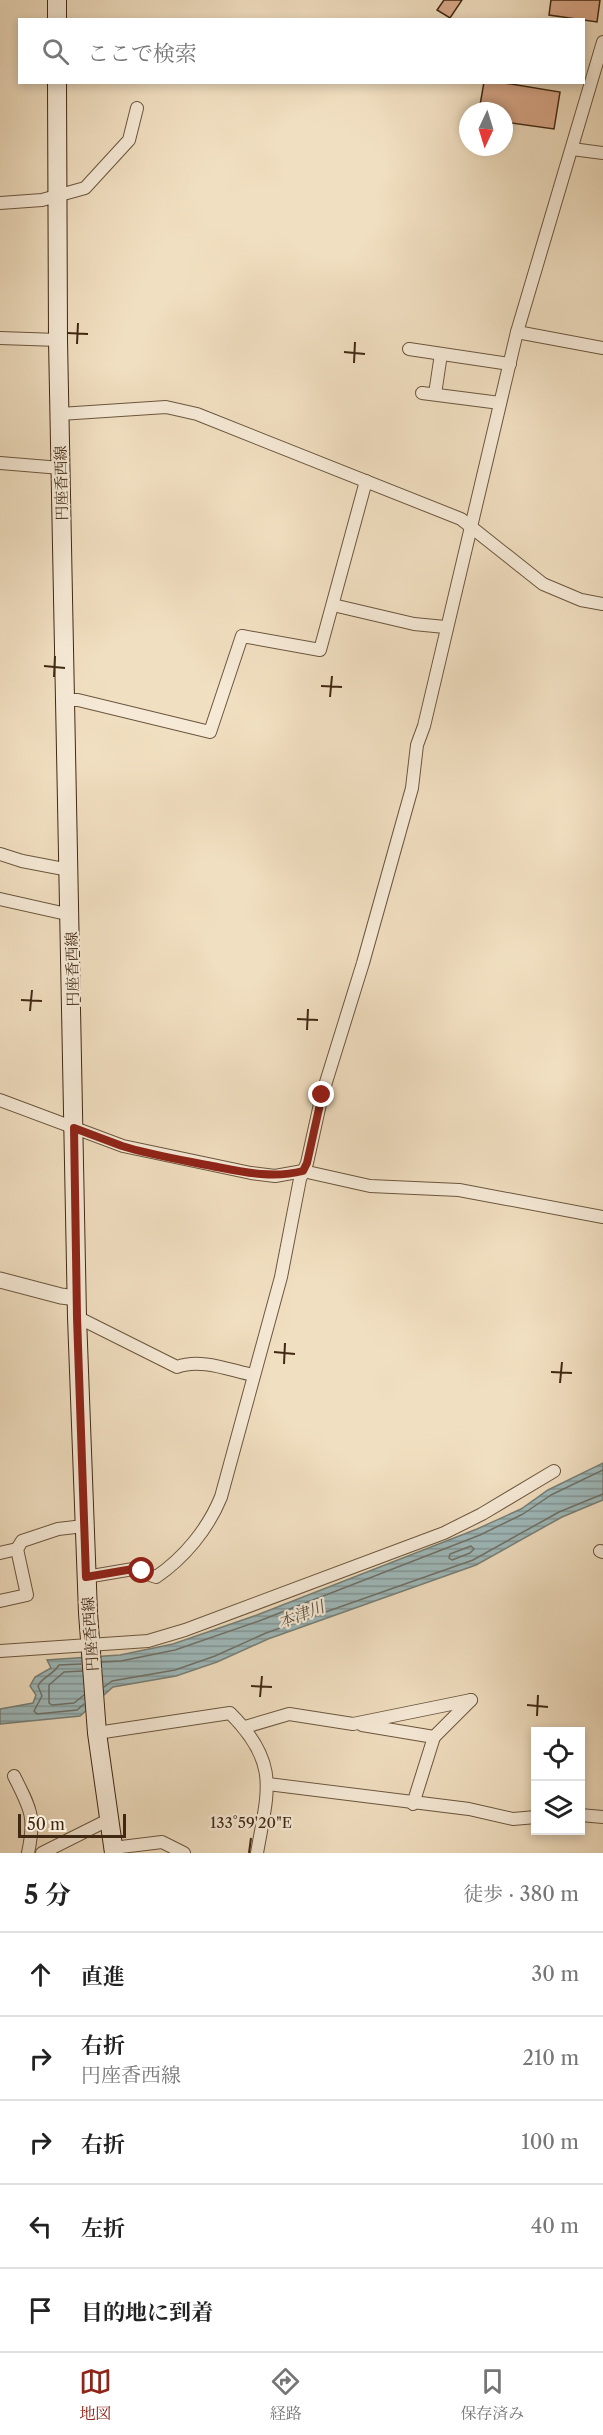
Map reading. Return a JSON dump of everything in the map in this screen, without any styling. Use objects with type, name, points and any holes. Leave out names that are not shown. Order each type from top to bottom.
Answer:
[{"type":"main road","points":[[57,0],[57,18]]},
{"type":"main road","name":"円座香西線","points":[[57,84],[58,340],[67,700],[77,1317],[86,1577],[97,1733],[113,1851]]},
{"type":"street","points":[[86,1577],[133,1569],[156,1577],[176,1562],[203,1531],[212,1519],[222,1497],[281,1277],[300,1179],[322,1095],[360,973],[412,788],[417,745],[424,726],[517,332],[603,42]]},
{"type":"street","points":[[0,203],[42,200],[85,188],[129,140],[137,108]]},
{"type":"street","points":[[572,148],[603,153]]},
{"type":"street","points":[[517,332],[603,348]]},
{"type":"street","points":[[0,338],[58,340]]},
{"type":"street","points":[[409,349],[510,364]]},
{"type":"street","points":[[435,394],[441,354]]},
{"type":"street","points":[[422,393],[500,403]]},
{"type":"street","points":[[60,414],[166,407],[196,414],[461,519],[543,584],[560,593],[603,604]]},
{"type":"street","points":[[0,464],[61,468]]},
{"type":"street","points":[[67,700],[78,700],[210,732],[242,636],[320,651],[366,481]]},
{"type":"street","points":[[333,605],[414,624],[446,627]]},
{"type":"street","points":[[0,854],[22,861],[69,870]]},
{"type":"street","points":[[0,899],[71,915]]},
{"type":"street","points":[[0,1100],[123,1146],[251,1173],[274,1176],[303,1171],[370,1186],[459,1190],[603,1217]]},
{"type":"street","points":[[0,1280],[77,1298]]},
{"type":"street","points":[[77,1317],[177,1366],[186,1363],[203,1363],[253,1375]]},
{"type":"street","points":[[0,1651],[148,1641],[185,1630],[444,1533],[482,1514],[554,1471]]},
{"type":"street","points":[[0,1601],[27,1595],[17,1549],[22,1541],[58,1529],[84,1526]]},
{"type":"street","points":[[0,1553],[17,1549]]},
{"type":"street","points":[[353,1724],[471,1700],[434,1737],[413,1804]]},
{"type":"street","points":[[97,1733],[230,1713],[245,1727],[266,1764],[268,1784],[257,1853]]},
{"type":"street","points":[[245,1727],[289,1714],[434,1737]]},
{"type":"street","points":[[14,1776],[32,1813],[32,1835],[28,1853]]},
{"type":"street","points":[[268,1784],[413,1804],[469,1809],[513,1819],[531,1817]]},
{"type":"street","points":[[585,1815],[603,1817]]},
{"type":"street","points":[[42,1853],[108,1820]]},
{"type":"street","points":[[113,1851],[162,1842],[184,1853]]},
{"type":"water","name":"本津川","points":[[603,1463],[603,1500],[562,1517],[476,1565],[268,1639],[217,1662],[176,1676],[113,1687],[80,1716],[0,1724],[0,1709],[33,1703],[36,1695],[30,1686],[35,1677],[51,1668],[47,1660],[120,1655],[173,1644],[257,1615],[477,1529],[521,1509],[548,1490]]},
{"type":"building","points":[[444,0],[462,0],[450,18],[437,10]]},
{"type":"building","points":[[551,0],[600,0],[597,22],[585,20],[585,18],[549,15]]},
{"type":"building","points":[[484,84],[510,84],[560,92],[554,129],[513,123],[513,102],[481,102]]},
{"type":"route","points":[[142,1571],[133,1569],[86,1577],[77,1317],[74,1128],[123,1146],[174,1158],[251,1173],[274,1176],[292,1174],[303,1171],[307,1163],[322,1095]]}]
